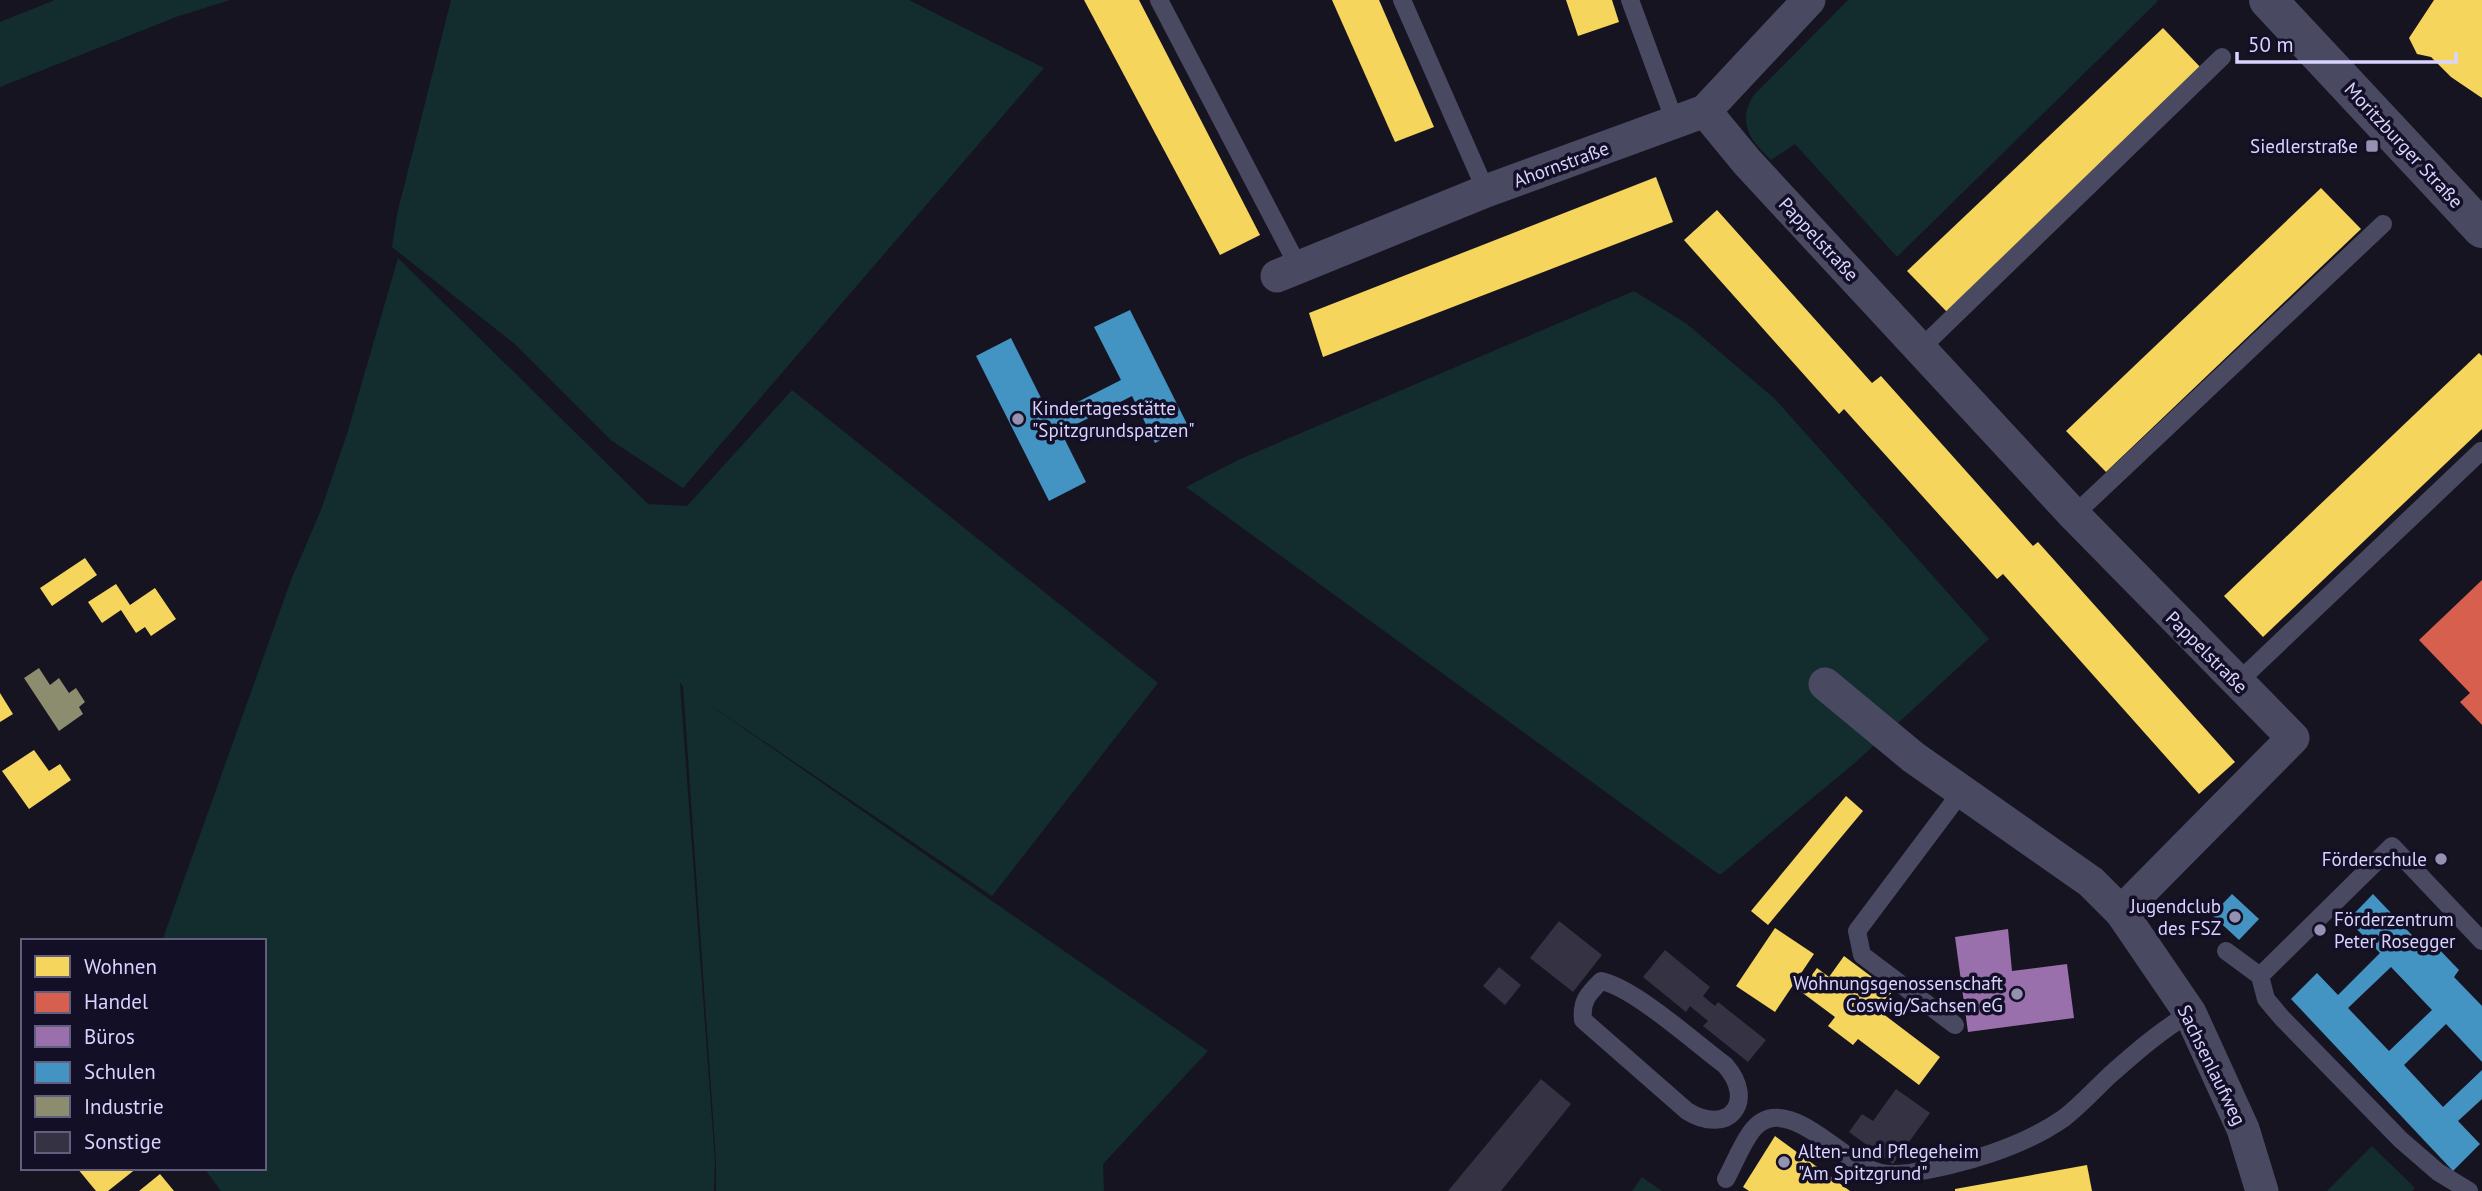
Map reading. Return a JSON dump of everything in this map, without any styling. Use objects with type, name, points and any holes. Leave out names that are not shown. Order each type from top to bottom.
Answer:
[{"type":"street","name":"Ahornstraße","points":[[1287,271],[1486,191],[1690,117],[1809,0]]},
{"type":"street","name":"Moritzburger Straße","points":[[2268,0],[2481,226]]},
{"type":"street","name":"Pappelstraße","points":[[1690,117],[1747,162],[2074,515],[2292,738],[2121,912]]},
{"type":"street","points":[[1825,684],[1913,757],[2091,882],[2121,912]]},
{"type":"street","name":"Sachsenlaufweg","points":[[2121,912],[2190,1013],[2243,1129],[2262,1191]]},
{"type":"lane","points":[[1160,0],[1287,271]]},
{"type":"lane","points":[[1402,0],[1486,191]]},
{"type":"lane","points":[[1630,0],[1690,117]]},
{"type":"lane","points":[[1921,348],[2222,57]]},
{"type":"lane","points":[[2074,515],[2383,224]]},
{"type":"lane","points":[[2237,683],[2481,451]]},
{"type":"lane","points":[[1955,1025],[1862,955],[1857,931],[1962,791]]},
{"type":"lane","points":[[2260,976],[2392,846],[2482,941]]},
{"type":"lane","points":[[2226,950],[2260,976],[2266,999],[2414,1152],[2469,1191]]},
{"type":"lane","points":[[1601,982],[1615,984],[1725,1065],[1737,1079],[1741,1093],[1736,1107],[1726,1119],[1714,1122],[1701,1120],[1687,1111],[1583,1020],[1582,1007],[1587,994],[1601,982]]},
{"type":"lane","points":[[1726,1179],[1752,1130],[1768,1119],[1783,1116],[1801,1123],[1846,1156],[1878,1172],[1901,1174],[1924,1170],[2007,1148],[2050,1126],[2070,1112],[2160,1031],[2190,1013]]},
{"type":"lane","points":[[1736,1107],[1758,1126]]},
{"type":"green space","points":[[55,0],[230,0],[176,17],[0,87],[0,22]]},
{"type":"green space","points":[[451,0],[909,0],[1044,68],[683,488],[612,441],[516,345],[392,247],[397,214]]},
{"type":"green space","points":[[1848,0],[2158,1],[1897,257],[1795,144],[1771,160],[1757,146],[1746,123],[1748,106],[1753,96]]},
{"type":"green space","points":[[398,258],[648,504],[687,506],[792,390],[1158,683],[992,896],[700,698],[1208,1051],[1103,1164],[1104,1191],[716,1191],[716,1161],[683,686],[680,683],[715,1161],[714,1191],[221,1191],[205,1170],[266,1170],[266,939],[163,939],[291,580],[321,510],[347,434]]},
{"type":"green space","points":[[1634,291],[1687,324],[1775,399],[1989,639],[1857,761],[1720,875],[1186,487],[1238,460]]},
{"type":"green space","points":[[2372,1146],[2415,1188],[2412,1191],[2327,1191]]},
{"type":"green space","points":[[1642,1177],[1662,1191],[1632,1191]]},
{"type":"building: Wohnen","points":[[1084,0],[1139,0],[1260,235],[1220,255]]},
{"type":"building: Wohnen","points":[[1332,0],[1379,0],[1434,127],[1395,142]]},
{"type":"building: Wohnen","points":[[1566,0],[1612,0],[1619,22],[1578,36]]},
{"type":"building: Wohnen","points":[[2434,0],[2482,0],[2482,98],[2451,77],[2431,57],[2417,54],[2409,38]]},
{"type":"building: Wohnen","points":[[2163,28],[2202,69],[1947,312],[1907,271]]},
{"type":"building: Wohnen","points":[[1656,177],[1673,222],[1323,357],[1309,313]]},
{"type":"building: Wohnen","points":[[2321,188],[2361,229],[2106,472],[2066,431]]},
{"type":"building: Wohnen","points":[[1717,210],[1872,383],[1881,376],[2033,546],[2038,542],[2235,762],[2199,794],[2003,574],[1997,579],[1844,409],[1839,414],[1684,240]]},
{"type":"building: Wohnen","points":[[2479,353],[2482,356],[2482,429],[2263,637],[2224,596]]},
{"type":"building: Wohnen","points":[[85,558],[97,575],[52,606],[40,588]]},
{"type":"building: Wohnen","points":[[116,584],[130,605],[155,588],[176,619],[151,636],[145,627],[136,633],[121,610],[102,623],[88,602]]},
{"type":"building: Wohnen","points":[[0,693],[13,714],[0,722]]},
{"type":"building: Wohnen","points":[[34,750],[49,771],[60,764],[71,780],[29,809],[2,771]]},
{"type":"building: Wohnen","points":[[1846,796],[1863,811],[1768,925],[1751,911]]},
{"type":"building: Wohnen","points":[[1775,928],[1814,954],[1775,1012],[1736,986]]},
{"type":"building: Wohnen","points":[[1844,956],[1892,992],[1878,1010],[1940,1057],[1919,1085],[1858,1039],[1853,1045],[1828,1026],[1835,1017],[1800,991],[1817,968],[1829,977]]},
{"type":"building: Wohnen","name":"Alten- und Pflegeheim \"Am Spitzgrund\"","points":[[1775,1136],[1850,1191],[1749,1191],[1743,1187]]},
{"type":"building: Wohnen","points":[[2087,1165],[2092,1191],[1955,1191],[1955,1189]]},
{"type":"building: Wohnen","points":[[79,1170],[134,1170],[108,1191],[96,1191]]},
{"type":"building: Wohnen","points":[[160,1174],[174,1191],[139,1191]]},
{"type":"building: Handel","points":[[2482,580],[2482,725],[2460,702],[2470,693],[2419,640]]},
{"type":"building: Büros","name":"Wohnungsgenossenschaft Coswig/Sachsen eG","points":[[2008,929],[2012,971],[2067,964],[2074,1018],[1968,1032],[1955,937]]},
{"type":"building: Schulen","name":"Kindertagesstätte \"Spitzgrundspatzen\"","points":[[1130,310],[1188,426],[1155,443],[1132,396],[1061,432],[1086,482],[1049,501],[976,356],[1011,338],[1050,416],[1121,380],[1094,327]]},
{"type":"building: Schulen","name":"Jugendclub des FSZ","points":[[2232,894],[2259,919],[2239,940],[2212,915]]},
{"type":"building: Schulen","points":[[2373,894],[2427,951],[2435,945],[2459,970],[2454,977],[2482,1006],[2482,1062],[2446,1024],[2404,1065],[2443,1107],[2482,1070],[2482,1099],[2458,1121],[2480,1144],[2453,1171],[2291,999],[2317,973],[2338,995],[2380,953],[2348,920]],"holes":[[[2391,967],[2432,1010],[2389,1051],[2348,1008]]]},
{"type":"building: Industrie","points":[[39,668],[50,685],[59,678],[69,693],[76,688],[85,702],[79,707],[83,714],[59,731],[24,678]]},
{"type":"building: Sonstige","points":[[1559,921],[1602,955],[1573,992],[1530,958]]},
{"type":"building: Sonstige","points":[[1665,950],[1710,987],[1703,996],[1715,1006],[1718,1002],[1766,1040],[1748,1062],[1703,1026],[1708,1021],[1690,1006],[1686,1012],[1643,977]]},
{"type":"building: Sonstige","points":[[1499,967],[1521,985],[1505,1005],[1483,986]]},
{"type":"building: Sonstige","points":[[1541,1079],[1571,1104],[1501,1191],[1448,1191]]},
{"type":"building: Sonstige","points":[[1896,1089],[1930,1113],[1893,1164],[1849,1132],[1862,1114],[1873,1121]]},
{"type":"place","name":"Siedlerstraße","points":[[2372,146]]},
{"type":"place","name":"Kindertagesstätte \"Spitzgrundspatzen\"","points":[[1018,419]]},
{"type":"place","name":"Förderschule","points":[[2441,859]]},
{"type":"place","name":"Jugendclub des FSZ","points":[[2235,917]]},
{"type":"place","name":"Förderzentrum Peter Rosegger","points":[[2320,930]]},
{"type":"place","name":"Wohnungsgenossenschaft Coswig/Sachsen eG","points":[[2017,994]]},
{"type":"place","name":"Alten- und Pflegeheim \"Am Spitzgrund\"","points":[[1784,1162]]}]
